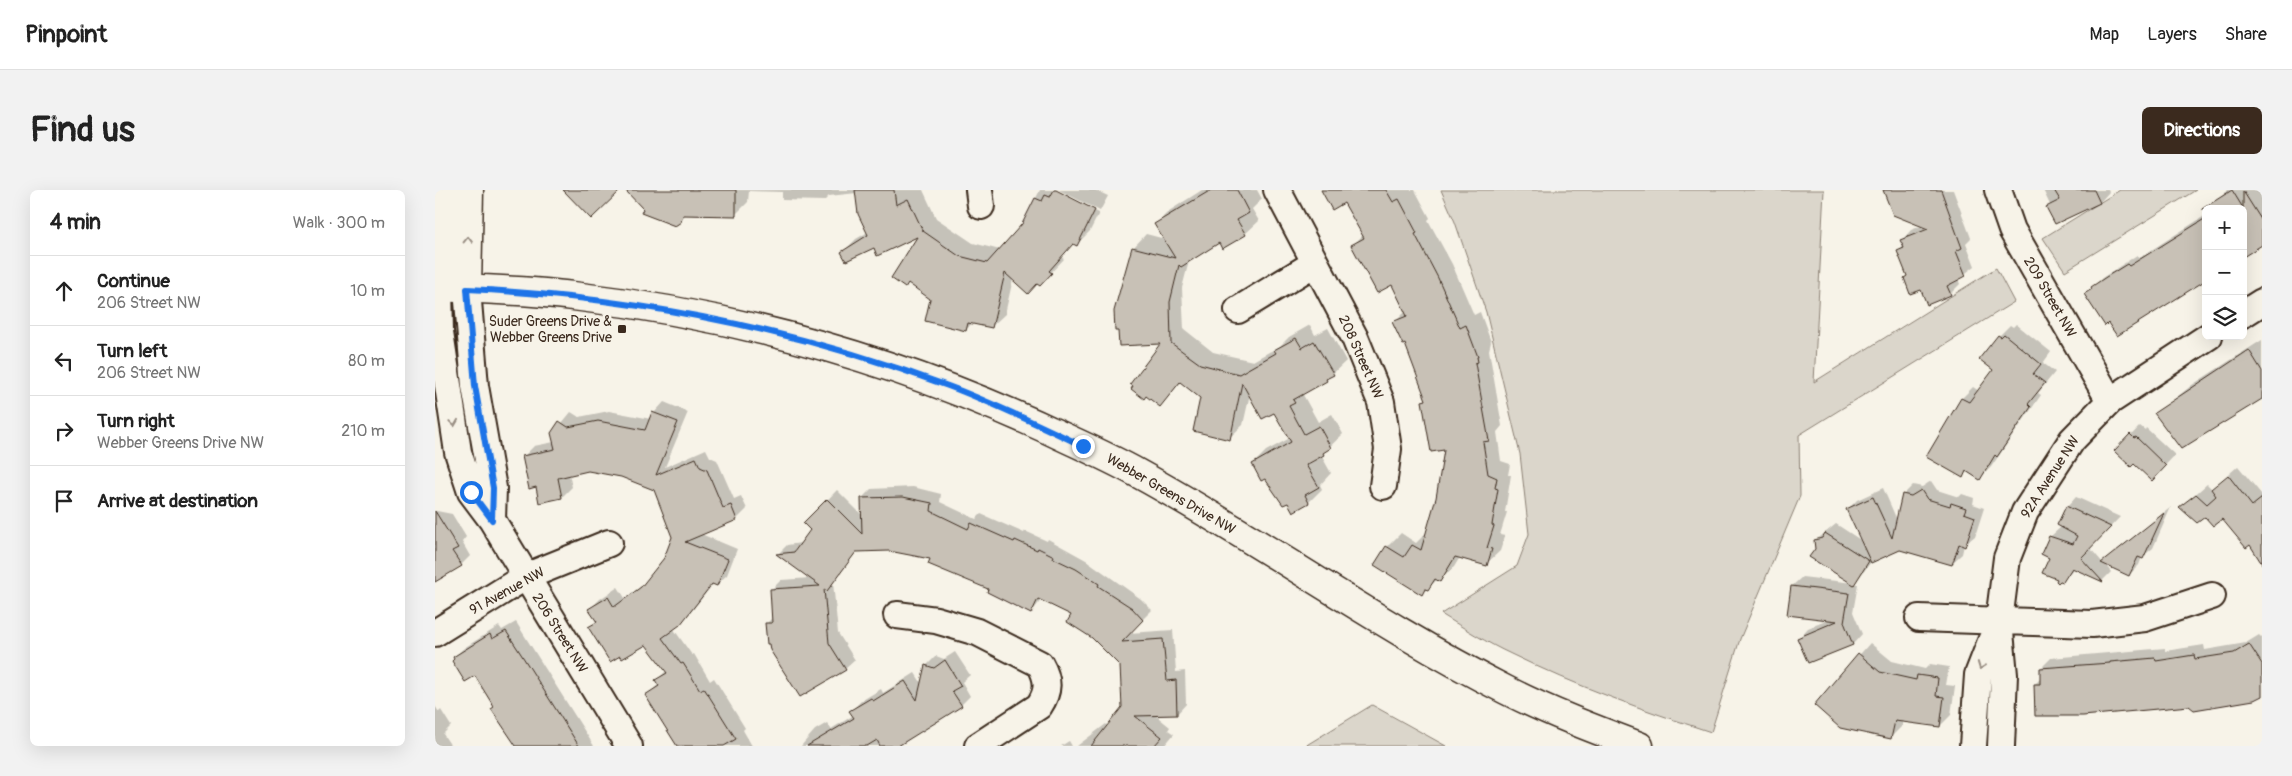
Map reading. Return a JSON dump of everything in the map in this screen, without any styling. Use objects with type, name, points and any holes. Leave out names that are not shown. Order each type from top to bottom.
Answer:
[{"type":"main road","points":[[435,196],[436,190]]},
{"type":"main road","points":[[437,287],[443,190]]},
{"type":"main road","points":[[467,289],[469,190]]},
{"type":"main road","name":"Webber Greens Drive NW","points":[[437,287],[577,296],[719,319],[865,357],[948,386],[1018,415],[1137,473],[1413,639],[1508,692],[1577,723],[1639,746]]},
{"type":"street","name":"208 Street NW","points":[[1277,190],[1355,338],[1381,402],[1388,449],[1383,486]]},
{"type":"street","name":"209 Street NW","points":[[1997,190],[2012,230],[2110,401]]},
{"type":"street","points":[[1238,310],[1315,263]]},
{"type":"street","name":"206 Street NW","points":[[437,287],[440,332],[458,452],[471,492],[492,520],[629,746]]},
{"type":"street","points":[[467,289],[475,386],[493,488],[492,520]]},
{"type":"street","points":[[2247,311],[2262,302]]},
{"type":"street","name":"92A Avenue NW","points":[[2001,746],[2004,675],[1999,621],[2007,558],[2025,512],[2072,440],[2110,401],[2203,340]]},
{"type":"street","name":"91 Avenue NW","points":[[435,633],[525,577],[609,543]]},
{"type":"street","points":[[1919,618],[2092,624],[2145,618],[2212,596]]},
{"type":"street","points":[[897,616],[936,620],[977,632],[1040,664],[1046,674],[1048,686],[1046,696],[1039,706],[978,746]]},
{"type":"street","name":"92A Avenue NW","points":[[1973,746],[1978,675],[1999,621]]},
{"type":"shaded area","points":[[1441,190],[1824,190],[1814,382],[1996,268],[2014,302],[1799,435],[1800,496],[1740,639],[1711,732],[1635,706],[1560,677],[1493,645],[1441,614],[1517,566],[1529,534],[1520,454],[1486,312],[1455,222]]},
{"type":"shaded area","points":[[2120,190],[2196,190],[2065,271],[2043,238]]},
{"type":"shaded area","points":[[1372,705],[1446,746],[1305,746]]},
{"type":"building","points":[[563,190],[621,190],[591,219]]},
{"type":"building","points":[[625,190],[736,190],[736,216],[683,215],[681,222],[675,226],[641,213],[643,209]]},
{"type":"building","points":[[855,190],[894,190],[896,205],[908,199],[923,231],[959,256],[987,263],[1022,224],[1035,198],[1042,201],[1045,195],[1050,197],[1054,190],[1056,190],[1095,210],[1077,246],[1073,244],[1049,271],[1052,273],[1040,286],[1037,284],[1028,294],[1005,273],[992,328],[968,323],[966,331],[925,321],[930,299],[908,283],[905,288],[891,278],[917,237],[877,256],[874,248],[846,261],[841,252],[868,235],[858,214]]},
{"type":"building","points":[[1211,190],[1237,190],[1249,213],[1237,220],[1246,235],[1222,249],[1219,243],[1181,267],[1179,265],[1170,302],[1171,343],[1200,364],[1239,374],[1276,353],[1274,350],[1296,338],[1302,348],[1314,341],[1334,375],[1293,400],[1295,403],[1289,406],[1304,434],[1319,426],[1331,448],[1323,453],[1324,455],[1306,465],[1319,487],[1305,495],[1309,503],[1293,512],[1288,503],[1283,505],[1265,479],[1261,481],[1252,464],[1291,442],[1274,413],[1262,419],[1242,383],[1230,440],[1193,431],[1200,398],[1180,382],[1160,407],[1146,396],[1144,399],[1131,389],[1133,386],[1130,384],[1160,344],[1119,346],[1118,331],[1115,331],[1114,311],[1132,247],[1175,258],[1154,224]]},
{"type":"building","points":[[1321,190],[1386,190],[1393,202],[1399,199],[1417,233],[1415,234],[1438,278],[1460,328],[1466,325],[1478,357],[1478,362],[1475,363],[1489,441],[1483,442],[1488,474],[1497,478],[1495,488],[1498,489],[1492,525],[1494,526],[1487,548],[1492,549],[1487,566],[1455,557],[1440,582],[1435,579],[1428,590],[1425,589],[1422,595],[1374,565],[1386,546],[1404,557],[1412,545],[1421,550],[1436,498],[1444,450],[1431,452],[1422,401],[1426,400],[1405,344],[1403,345],[1392,322],[1407,316],[1392,285],[1377,293],[1351,245],[1364,238],[1344,203],[1332,210]]},
{"type":"building","points":[[1883,190],[1941,190],[1962,248],[1956,251],[1966,276],[1947,286],[1951,295],[1927,305],[1921,290],[1910,294],[1904,278],[1907,276],[1897,251],[1904,248],[1900,240],[1928,229],[1893,215]]},
{"type":"building","points":[[2054,190],[2094,190],[2100,203],[2055,224],[2046,207],[2060,200]]},
{"type":"building","points":[[2232,190],[2241,205],[2208,205]]},
{"type":"building","points":[[2243,191],[2262,221],[2262,245],[2247,254],[2247,205],[2243,205]]},
{"type":"building","points":[[2202,220],[2202,283],[2117,336],[2108,323],[2105,326],[2084,294],[2106,277],[2127,264],[2129,266]]},
{"type":"building","points":[[2004,334],[2041,364],[2033,374],[2045,383],[2028,404],[2031,407],[1997,457],[1995,455],[1980,480],[1966,471],[1963,478],[1926,457],[1961,398],[1969,402],[1993,370],[1979,359],[1998,335],[2001,337]]},
{"type":"building","points":[[2249,350],[2262,371],[2262,399],[2181,449],[2154,413]]},
{"type":"building","points":[[652,412],[678,422],[656,475],[696,458],[700,467],[707,470],[723,508],[731,505],[737,520],[685,542],[728,559],[717,586],[712,584],[680,625],[662,638],[681,664],[683,663],[700,690],[704,688],[736,739],[724,746],[677,746],[645,695],[659,686],[655,680],[667,673],[646,645],[622,659],[620,656],[610,662],[588,627],[597,622],[588,609],[608,597],[614,607],[641,587],[664,558],[672,537],[654,490],[621,477],[588,471],[558,478],[562,498],[539,503],[536,487],[529,489],[522,456],[555,449],[551,433],[559,421],[568,427],[598,421],[645,430]]},
{"type":"building","points":[[2130,434],[2134,438],[2136,437],[2166,466],[2152,481],[2134,464],[2131,467],[2114,451]]},
{"type":"building","points":[[2228,475],[2252,506],[2262,498],[2262,564],[2250,545],[2246,548],[2222,519],[2213,526],[2205,517],[2197,523],[2179,507],[2196,494],[2207,504],[2216,496],[2211,489]]},
{"type":"building","points":[[1921,490],[1927,499],[1950,506],[1951,503],[1966,508],[1964,513],[1975,517],[1965,547],[1959,544],[1952,565],[1900,550],[1871,563],[1846,509],[1873,497],[1892,538],[1902,494],[1911,496]]},
{"type":"building","points":[[903,497],[932,503],[931,511],[968,529],[971,523],[1014,542],[1015,540],[1037,550],[1038,548],[1076,569],[1132,608],[1143,620],[1122,642],[1163,639],[1167,681],[1176,680],[1177,715],[1135,716],[1162,737],[1154,746],[1091,746],[1122,707],[1120,666],[1092,638],[1067,622],[1071,615],[1038,599],[1031,614],[987,592],[988,589],[928,564],[930,559],[889,551],[856,552],[827,591],[824,589],[829,643],[846,670],[800,697],[770,650],[769,644],[767,644],[765,623],[772,623],[770,589],[820,586],[776,554],[794,552],[810,530],[803,523],[827,499],[862,534],[861,498]]},
{"type":"building","points":[[2066,506],[2111,527],[2081,558],[2103,582],[2072,568],[2063,582],[2060,581],[2058,583],[2057,579],[2042,573],[2049,558],[2041,554],[2049,536],[2073,544],[2077,536],[2057,525]]},
{"type":"building","points":[[435,511],[458,548],[452,551],[462,566],[435,582]]},
{"type":"building","points":[[2164,513],[2143,559],[2138,557],[2129,576],[2101,563]]},
{"type":"building","points":[[1825,533],[1869,561],[1854,585],[1809,557],[1815,549],[1814,540],[1822,538]]},
{"type":"building","points":[[1791,586],[1849,593],[1844,622],[1853,645],[1808,663],[1797,638],[1837,621],[1787,615]]},
{"type":"building","points":[[506,631],[579,746],[516,746],[491,709],[494,707],[475,676],[465,682],[452,661],[453,657],[490,634],[492,639]]},
{"type":"building","points":[[2249,644],[2262,664],[2262,696],[2254,700],[2194,710],[2189,706],[2083,716],[2035,716],[2034,684],[2040,684],[2040,668],[2155,658],[2156,661],[2194,655],[2195,659],[2234,653]]},
{"type":"building","points":[[1858,653],[1880,672],[1916,680],[1917,675],[1938,678],[1936,696],[1944,697],[1940,727],[1895,721],[1891,739],[1840,728],[1814,705]]},
{"type":"building","points":[[945,660],[961,686],[952,691],[962,706],[943,718],[898,746],[880,746],[877,740],[867,746],[807,746],[854,718],[849,711],[871,698],[873,701],[905,681],[917,700],[925,665],[934,668]]},
{"type":"place","name":"Suder Greens Drive & Webber Greens Drive","points":[[622,329]]},
{"type":"route","points":[[471,492],[492,520],[493,488],[475,386],[467,289],[568,295],[665,309],[719,319],[813,342],[865,357],[948,386],[1009,411],[1083,446]]}]
